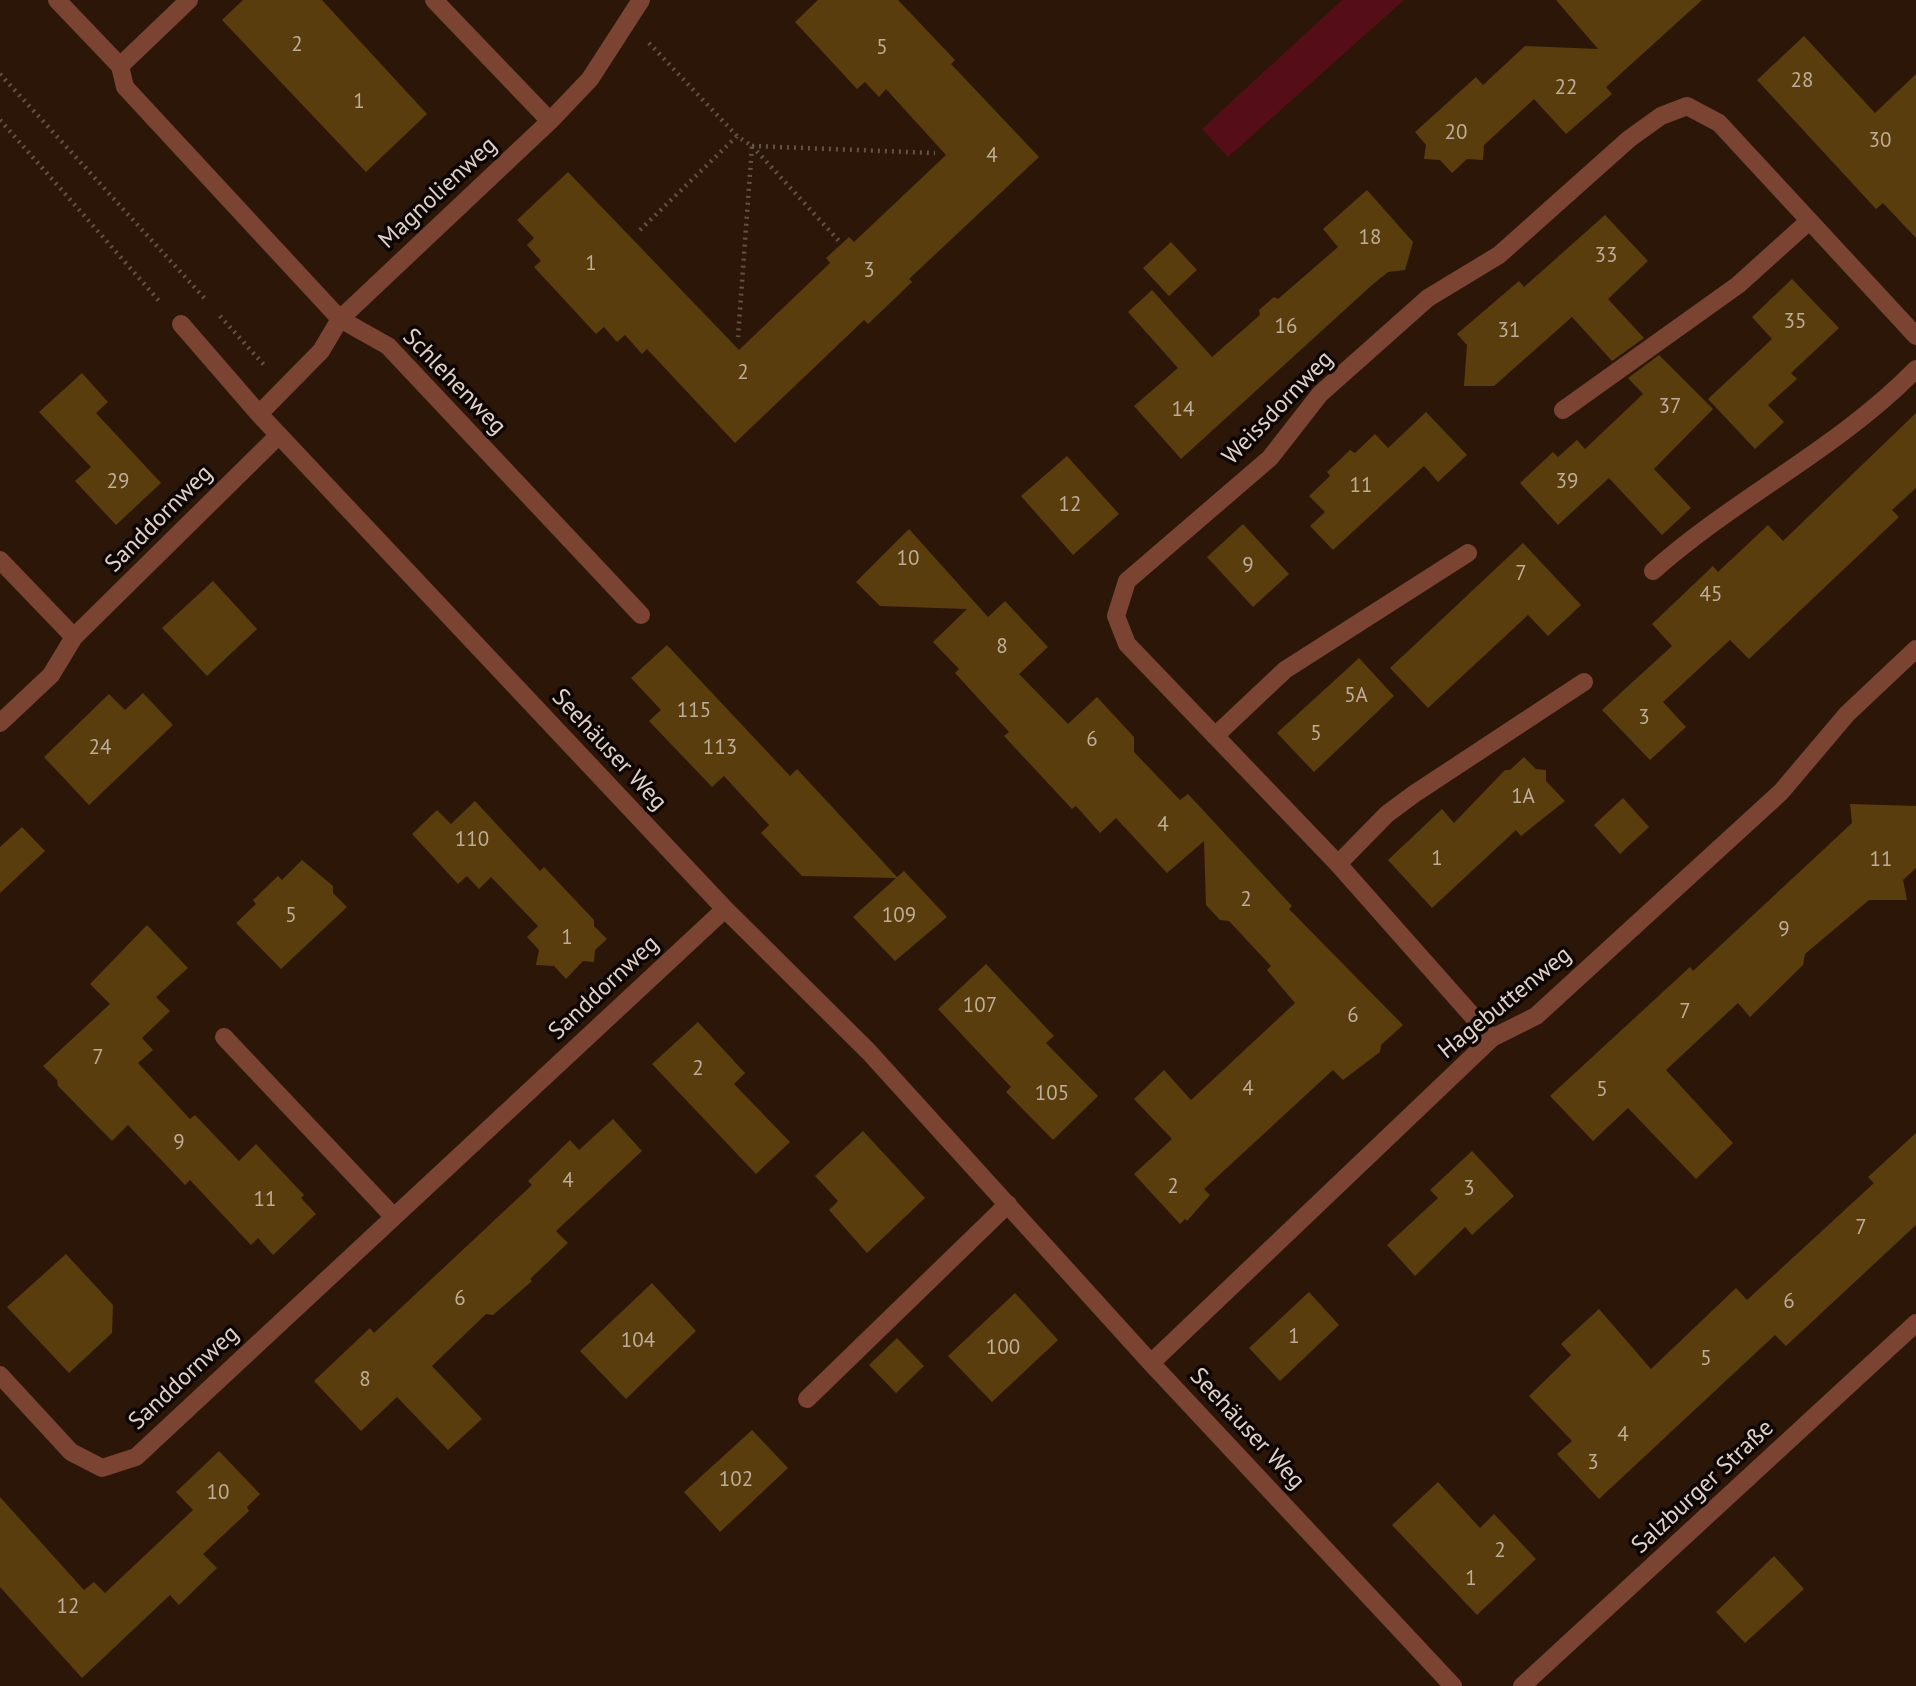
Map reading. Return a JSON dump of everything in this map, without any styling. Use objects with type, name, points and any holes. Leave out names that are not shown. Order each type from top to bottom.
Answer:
[{"type":"street","name":"Schlehenweg","points":[[57,0],[120,66],[125,87],[340,319],[388,346],[641,615]]},
{"type":"street","points":[[120,66],[189,0]]},
{"type":"street","points":[[434,0],[550,121]]},
{"type":"street","name":"Magnolienweg","points":[[259,414],[321,351],[340,319],[550,121],[590,79],[626,19],[641,0]]},
{"type":"street","name":"Weissdornweg","points":[[1492,1038],[1338,864],[1126,644],[1116,616],[1127,582],[1270,458],[1320,394],[1428,298],[1499,255],[1629,139],[1661,116],[1687,106],[1719,123],[1916,336]]},
{"type":"street","points":[[1563,410],[1738,285],[1810,221]]},
{"type":"street","name":"Seehäuser Weg","points":[[181,324],[259,414],[725,909],[869,1052],[1151,1363],[1453,1686]]},
{"type":"street","points":[[1653,571],[1681,547],[1858,422],[1916,369]]},
{"type":"street","name":"Sanddornweg","points":[[0,723],[51,675],[74,638],[279,435]]},
{"type":"street","points":[[1215,736],[1285,670],[1468,553]]},
{"type":"street","points":[[0,560],[74,638]]},
{"type":"street","name":"Hagebuttenweg","points":[[1151,1363],[1492,1038],[1536,1016],[1781,792],[1847,714],[1916,649]]},
{"type":"street","points":[[1338,864],[1387,814],[1414,794],[1584,682]]},
{"type":"street","name":"Sanddornweg","points":[[0,1376],[71,1452],[102,1468],[136,1457],[725,909]]},
{"type":"street","points":[[225,1037],[393,1216]]},
{"type":"street","points":[[807,1399],[1008,1204]]},
{"type":"street","name":"Salzburger Straße","points":[[1522,1686],[1916,1323]]},
{"type":"path","points":[[626,19],[737,136],[752,146],[839,243]]},
{"type":"path","points":[[0,74],[285,388]]},
{"type":"path","points":[[0,120],[181,324]]},
{"type":"path","points":[[640,230],[737,136]]},
{"type":"path","points":[[752,146],[935,153]]},
{"type":"path","points":[[737,337],[752,146]]},
{"type":"shaded area","points":[[1342,0],[1404,0],[1228,157],[1202,129]]},
{"type":"building","points":[[243,0],[322,0],[427,114],[366,172],[222,20]]},
{"type":"building","points":[[818,0],[898,0],[955,60],[951,64],[1039,157],[909,279],[912,282],[868,324],[864,320],[735,443],[647,349],[642,354],[625,335],[617,342],[604,327],[596,334],[534,267],[541,261],[527,245],[534,238],[517,220],[568,172],[739,350],[830,263],[826,258],[849,237],[854,242],[946,155],[886,89],[879,97],[865,82],[857,89],[795,22]]},
{"type":"building","points":[[1556,0],[1702,0],[1606,87],[1612,94],[1566,134],[1534,99],[1484,145],[1483,160],[1467,159],[1452,173],[1440,160],[1424,159],[1426,145],[1415,132],[1476,77],[1483,85],[1525,46],[1598,49]]},
{"type":"building","points":[[1804,36],[1875,113],[1916,74],[1916,238],[1883,203],[1876,209],[1757,80]]},
{"type":"building","points":[[1367,190],[1413,242],[1405,270],[1388,272],[1372,285],[1181,459],[1134,406],[1178,368],[1128,312],[1152,290],[1212,357],[1260,315],[1259,310],[1274,297],[1278,299],[1338,247],[1323,229]]},
{"type":"building","points":[[1605,215],[1648,261],[1608,299],[1644,338],[1612,361],[1572,317],[1494,386],[1464,386],[1467,345],[1457,334],[1519,281],[1524,287]]},
{"type":"building","points":[[1171,242],[1197,270],[1169,296],[1143,268]]},
{"type":"building","points":[[1792,279],[1839,328],[1791,373],[1797,379],[1768,405],[1784,422],[1755,449],[1708,399],[1772,339],[1752,317]]},
{"type":"building","points":[[1659,355],[1713,409],[1654,469],[1691,508],[1662,535],[1609,478],[1558,525],[1520,483],[1553,452],[1558,457],[1577,440],[1585,449],[1643,394],[1628,378]]},
{"type":"building","points":[[82,373],[108,402],[96,413],[161,483],[116,525],[75,481],[91,467],[39,412]]},
{"type":"building","points":[[1426,412],[1467,455],[1438,482],[1424,466],[1333,550],[1310,526],[1325,512],[1309,496],[1330,476],[1327,472],[1350,450],[1355,453],[1375,434],[1388,448]]},
{"type":"building","points":[[1916,413],[1916,488],[1892,510],[1899,517],[1749,659],[1730,640],[1663,702],[1686,727],[1650,760],[1602,710],[1672,646],[1652,624],[1713,566],[1718,572],[1768,525],[1783,541]]},
{"type":"building","points":[[1067,456],[1119,514],[1073,555],[1021,496]]},
{"type":"building","points":[[1243,524],[1289,574],[1253,607],[1207,557]]},
{"type":"building","points":[[909,529],[988,617],[1005,601],[1048,647],[1019,674],[1068,724],[1097,697],[1134,737],[1134,752],[1180,800],[1188,794],[1292,906],[1289,909],[1403,1025],[1381,1045],[1380,1052],[1343,1080],[1333,1070],[1204,1189],[1210,1195],[1187,1221],[1185,1219],[1180,1224],[1134,1174],[1172,1139],[1134,1099],[1164,1070],[1191,1100],[1295,1003],[1267,970],[1271,966],[1229,921],[1220,920],[1206,905],[1204,841],[1167,873],[1116,818],[1100,833],[1076,806],[1072,809],[1004,736],[1009,732],[955,673],[959,669],[933,642],[967,609],[880,606],[856,582]]},
{"type":"building","points":[[1523,543],[1581,605],[1548,636],[1528,615],[1428,708],[1390,668]]},
{"type":"building","points":[[213,581],[257,629],[207,676],[162,628]]},
{"type":"building","points":[[667,645],[790,776],[797,769],[897,877],[904,871],[947,917],[895,961],[853,917],[896,878],[802,876],[761,833],[769,825],[724,776],[712,787],[649,721],[661,710],[631,678]]},
{"type":"building","points":[[1359,658],[1394,696],[1314,772],[1277,733]]},
{"type":"building","points":[[143,693],[173,725],[89,805],[44,757],[109,694],[125,710]]},
{"type":"building","points":[[1524,757],[1536,769],[1546,770],[1546,781],[1565,801],[1521,836],[1516,830],[1432,908],[1388,860],[1442,809],[1454,823],[1505,770],[1510,770]]},
{"type":"building","points":[[1623,798],[1649,827],[1620,854],[1594,825]]},
{"type":"building","points":[[475,801],[540,871],[544,867],[594,920],[594,926],[607,939],[595,950],[594,962],[583,961],[566,979],[554,966],[536,965],[539,950],[527,937],[538,926],[491,877],[479,889],[467,876],[458,884],[412,834],[437,810],[451,824]]},
{"type":"building","points":[[1850,804],[1916,806],[1916,868],[1903,880],[1907,900],[1869,900],[1805,954],[1803,965],[1750,1017],[1738,1003],[1666,1070],[1733,1143],[1696,1179],[1628,1108],[1593,1141],[1550,1096],[1690,967],[1693,971],[1852,823]]},
{"type":"building","points":[[22,827],[45,851],[0,893],[0,847]]},
{"type":"building","points":[[302,860],[333,886],[333,893],[347,907],[281,969],[236,923],[256,904],[253,900],[278,876],[282,880]]},
{"type":"building","points":[[147,925],[188,968],[156,997],[170,1011],[142,1038],[153,1050],[138,1063],[190,1119],[195,1115],[239,1161],[256,1144],[304,1195],[301,1198],[316,1214],[273,1255],[258,1238],[251,1245],[190,1180],[185,1185],[128,1125],[112,1141],[58,1086],[57,1080],[43,1066],[110,1004],[90,984]]},
{"type":"building","points":[[986,964],[1054,1036],[1046,1043],[1098,1096],[1053,1140],[1006,1092],[1011,1087],[938,1009]]},
{"type":"building","points":[[698,1022],[745,1073],[734,1084],[790,1142],[756,1174],[652,1064]]},
{"type":"building","points":[[613,1119],[642,1151],[556,1231],[568,1243],[530,1279],[532,1281],[493,1315],[486,1314],[432,1366],[482,1419],[448,1450],[397,1397],[361,1431],[314,1381],[370,1328],[374,1333],[532,1185],[528,1181],[570,1140],[579,1150]]},
{"type":"building","points":[[863,1131],[925,1198],[867,1253],[829,1210],[838,1201],[815,1176]]},
{"type":"building","points":[[1916,1133],[1916,1225],[1786,1346],[1775,1335],[1599,1499],[1557,1454],[1572,1441],[1529,1396],[1571,1355],[1561,1344],[1599,1309],[1651,1369],[1736,1288],[1747,1300],[1874,1183],[1868,1177]]},
{"type":"building","points":[[1472,1151],[1514,1196],[1472,1235],[1465,1227],[1415,1276],[1387,1245],[1438,1198],[1430,1190]]},
{"type":"building","points":[[66,1254],[113,1305],[112,1333],[69,1373],[7,1307]]},
{"type":"building","points":[[652,1283],[696,1331],[626,1399],[580,1351]]},
{"type":"building","points":[[1309,1292],[1339,1325],[1280,1381],[1249,1348]]},
{"type":"building","points":[[1015,1293],[1058,1340],[992,1402],[948,1356]]},
{"type":"building","points":[[897,1338],[924,1366],[896,1393],[869,1365]]},
{"type":"building","points":[[752,1430],[788,1468],[720,1532],[684,1492]]},
{"type":"building","points":[[219,1451],[260,1494],[247,1507],[249,1511],[203,1554],[217,1568],[179,1605],[170,1595],[82,1678],[0,1587],[0,1497],[84,1590],[94,1582],[105,1593],[193,1510],[176,1492]]},
{"type":"building","points":[[1438,1482],[1480,1528],[1494,1514],[1536,1559],[1477,1615],[1392,1525]]},
{"type":"building","points":[[1774,1556],[1804,1589],[1745,1643],[1716,1612]]}]
